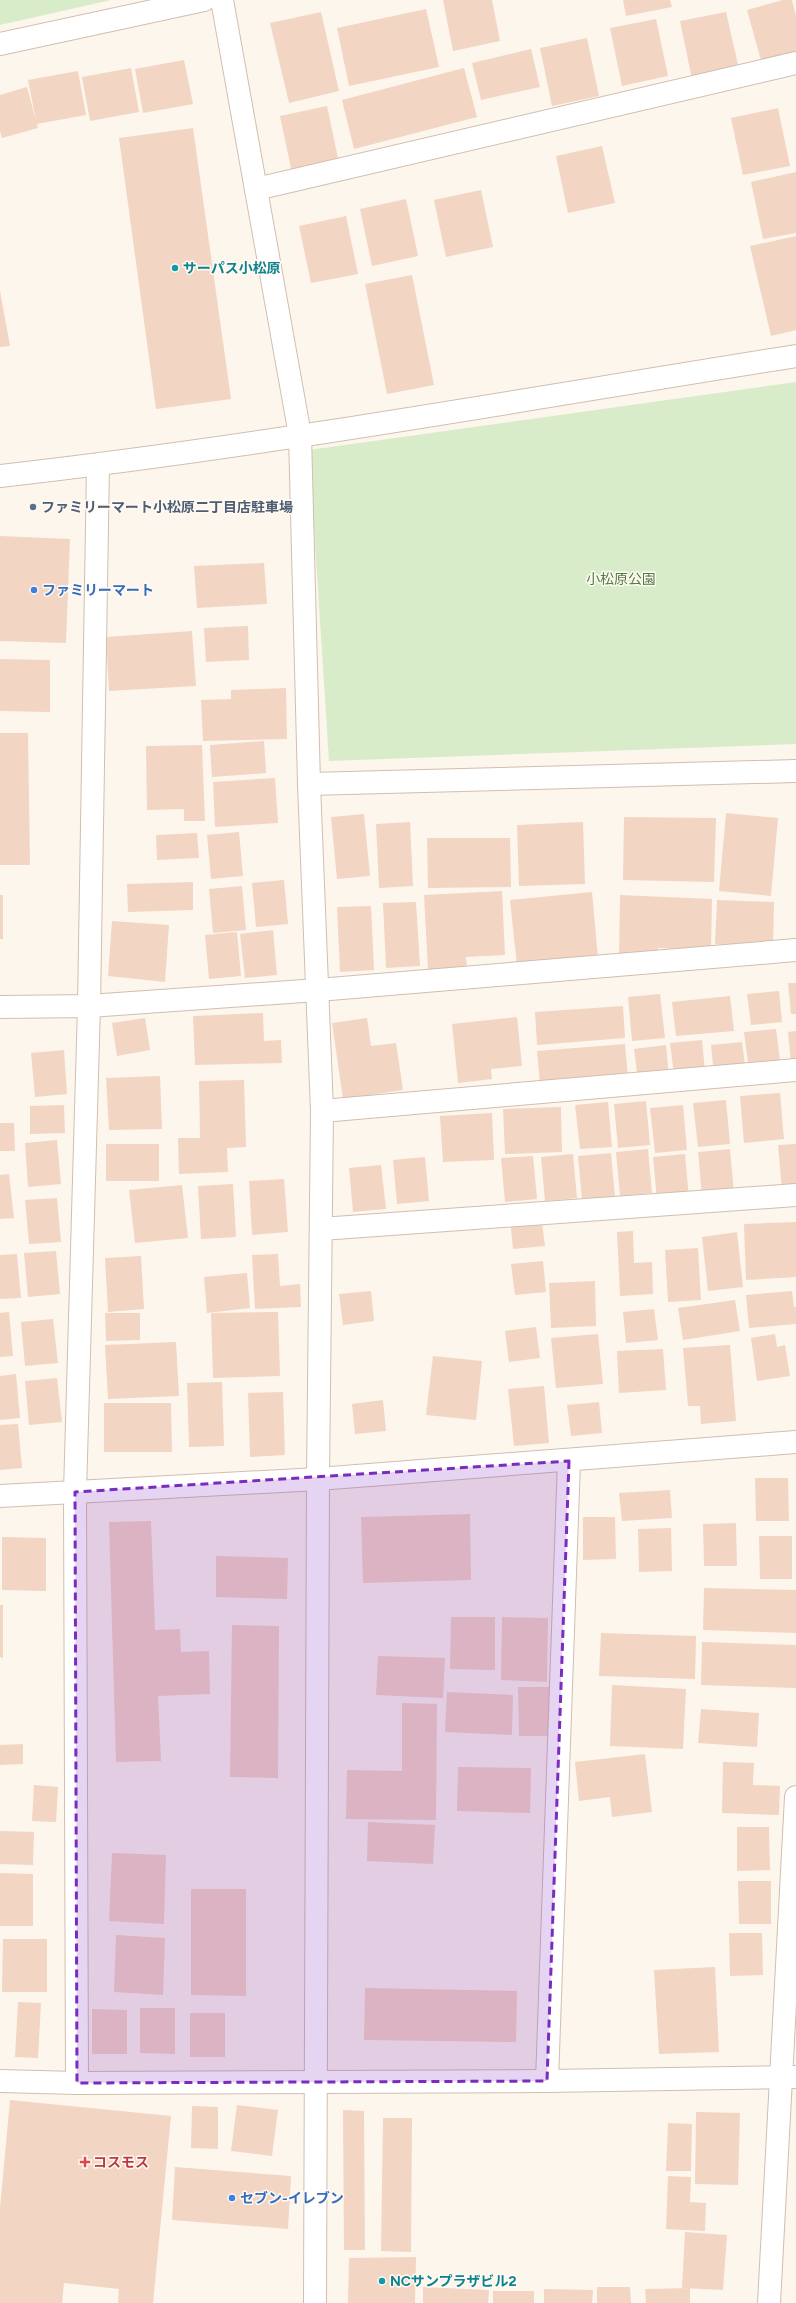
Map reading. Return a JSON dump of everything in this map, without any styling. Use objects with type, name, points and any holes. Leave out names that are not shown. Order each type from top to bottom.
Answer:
[{"type":"street","points":[[0,44],[204,0]]},
{"type":"street","points":[[222,0],[300,435],[308,784],[322,1111],[318,1479],[315,2303]]},
{"type":"street","points":[[256,189],[796,63]]},
{"type":"street","points":[[0,476],[98,465],[300,435],[796,356]]},
{"type":"street","points":[[77,2083],[76,1492],[90,1006],[98,465]]},
{"type":"street","points":[[308,784],[796,771]]},
{"type":"street","points":[[0,1007],[90,1006],[318,990],[796,950]]},
{"type":"street","points":[[322,1111],[796,1070]]},
{"type":"street","points":[[321,1229],[796,1195]]},
{"type":"street","points":[[0,1496],[318,1479],[569,1461],[796,1442]]},
{"type":"street","points":[[547,2081],[569,1461]]},
{"type":"street","points":[[769,2303],[788,2077],[796,1797]]},
{"type":"street","points":[[0,2081],[77,2083],[547,2081],[788,2077]]},
{"type":"highlighted area","points":[[569,1461],[547,2081],[77,2083],[75,1492]]},
{"type":"green space","points":[[0,0],[111,0],[0,25]]},
{"type":"green space","name":"小松原公園","points":[[796,382],[796,744],[329,761],[309,450]]},
{"type":"building","points":[[443,0],[492,0],[500,41],[453,51]]},
{"type":"building","points":[[623,0],[670,0],[672,7],[626,16]]},
{"type":"building","points":[[783,0],[792,0],[796,16],[796,54],[762,64],[747,10]]},
{"type":"building","points":[[426,9],[439,67],[349,86],[337,28]]},
{"type":"building","points":[[321,12],[339,91],[289,103],[270,23]]},
{"type":"building","points":[[726,12],[739,69],[692,79],[680,21]]},
{"type":"building","points":[[656,19],[668,76],[622,86],[610,28]]},
{"type":"building","points":[[587,38],[599,96],[552,106],[540,48]]},
{"type":"building","points":[[531,49],[540,87],[481,100],[472,63]]},
{"type":"building","points":[[184,60],[193,104],[143,113],[135,69]]},
{"type":"building","points":[[131,68],[139,112],[90,121],[82,77]]},
{"type":"building","points":[[464,68],[477,117],[354,149],[342,100]]},
{"type":"building","points":[[78,71],[86,115],[37,124],[38,128],[2,138],[0,131],[0,95],[27,87],[36,121],[28,80]]},
{"type":"building","points":[[327,106],[339,163],[292,173],[280,116]]},
{"type":"building","points":[[778,108],[790,166],[743,175],[731,118]]},
{"type":"building","name":"サーパス小松原","points":[[193,128],[231,399],[156,409],[119,138]]},
{"type":"building","points":[[602,146],[615,203],[568,213],[556,156]]},
{"type":"building","points":[[796,172],[796,233],[763,239],[751,182]]},
{"type":"building","points":[[481,190],[493,247],[446,257],[434,200]]},
{"type":"building","points":[[406,199],[418,256],[372,266],[360,209]]},
{"type":"building","points":[[346,216],[358,274],[311,283],[299,226]]},
{"type":"building","points":[[796,236],[796,330],[771,336],[750,246]]},
{"type":"building","points":[[412,275],[434,385],[387,394],[365,284]]},
{"type":"building","points":[[0,291],[10,346],[0,347]]},
{"type":"building","name":"ファミリーマート","points":[[0,536],[70,539],[66,643],[0,641]]},
{"type":"building","points":[[264,563],[267,604],[197,608],[194,566]]},
{"type":"building","points":[[248,626],[249,660],[206,662],[204,628]]},
{"type":"building","points":[[192,631],[196,686],[109,691],[106,637]]},
{"type":"building","points":[[0,659],[50,660],[50,712],[0,711]]},
{"type":"building","points":[[286,688],[287,739],[203,741],[201,700],[231,699],[231,690]]},
{"type":"building","points":[[0,733],[28,733],[30,865],[0,865]]},
{"type":"building","points":[[264,741],[266,773],[212,777],[210,745]]},
{"type":"building","points":[[202,745],[205,821],[184,821],[184,809],[147,810],[146,746]]},
{"type":"building","points":[[275,778],[278,823],[215,827],[213,782]]},
{"type":"building","points":[[726,813],[778,818],[771,896],[719,891]]},
{"type":"building","points":[[364,814],[370,876],[337,879],[331,817]]},
{"type":"building","points":[[624,817],[716,818],[714,882],[623,880]]},
{"type":"building","points":[[410,822],[413,886],[379,888],[376,824]]},
{"type":"building","points":[[583,822],[585,884],[519,886],[517,825]]},
{"type":"building","points":[[239,832],[243,876],[211,879],[207,835]]},
{"type":"building","points":[[197,833],[199,858],[157,860],[156,835]]},
{"type":"building","points":[[427,838],[510,838],[511,887],[428,888]]},
{"type":"building","points":[[284,880],[288,924],[256,927],[252,883]]},
{"type":"building","points":[[193,882],[193,910],[128,912],[127,884]]},
{"type":"building","points":[[242,886],[246,930],[213,933],[209,889]]},
{"type":"building","points":[[502,891],[505,955],[466,957],[467,968],[428,970],[424,895]]},
{"type":"building","points":[[592,892],[598,958],[517,966],[510,900]]},
{"type":"building","points":[[0,895],[3,895],[3,939],[0,939]]},
{"type":"building","points":[[620,895],[712,899],[711,950],[658,948],[658,959],[619,958]]},
{"type":"building","points":[[717,900],[774,902],[773,946],[715,944]]},
{"type":"building","points":[[416,902],[420,966],[386,968],[383,903]]},
{"type":"building","points":[[371,906],[374,970],[340,972],[337,907]]},
{"type":"building","points":[[112,921],[169,925],[165,982],[108,976]]},
{"type":"building","points":[[273,930],[277,975],[245,978],[240,934]]},
{"type":"building","points":[[237,932],[241,976],[209,979],[205,935]]},
{"type":"building","points":[[788,983],[796,983],[796,1014],[791,1014]]},
{"type":"building","points":[[779,991],[782,1022],[751,1025],[747,994]]},
{"type":"building","points":[[660,994],[665,1038],[632,1041],[628,997]]},
{"type":"building","points":[[730,996],[734,1031],[676,1036],[672,1002]]},
{"type":"building","points":[[623,1006],[625,1038],[537,1045],[535,1012]]},
{"type":"building","points":[[263,1013],[264,1041],[281,1040],[282,1063],[195,1065],[193,1016]]},
{"type":"building","points":[[517,1017],[522,1066],[491,1069],[492,1079],[458,1083],[452,1024]]},
{"type":"building","points":[[145,1018],[150,1050],[117,1056],[112,1023]]},
{"type":"building","points":[[367,1018],[371,1046],[396,1043],[403,1090],[343,1099],[332,1023]]},
{"type":"building","points":[[776,1029],[780,1060],[748,1063],[744,1032]]},
{"type":"building","points":[[796,1031],[796,1062],[791,1063],[788,1032]]},
{"type":"building","points":[[702,1040],[705,1071],[674,1074],[670,1043]]},
{"type":"building","points":[[742,1042],[746,1073],[714,1076],[711,1045]]},
{"type":"building","points":[[625,1044],[628,1077],[540,1084],[537,1051]]},
{"type":"building","points":[[666,1045],[669,1076],[638,1080],[634,1049]]},
{"type":"building","points":[[64,1050],[67,1094],[35,1097],[31,1053]]},
{"type":"building","points":[[160,1076],[162,1129],[109,1130],[106,1078]]},
{"type":"building","points":[[244,1080],[246,1147],[227,1148],[228,1172],[179,1174],[178,1138],[200,1138],[199,1081]]},
{"type":"building","points":[[780,1093],[784,1139],[744,1143],[740,1096]]},
{"type":"building","points":[[726,1100],[730,1144],[698,1147],[693,1103]]},
{"type":"building","points":[[646,1101],[650,1145],[618,1148],[614,1104]]},
{"type":"building","points":[[608,1102],[612,1147],[580,1149],[575,1105]]},
{"type":"building","points":[[64,1105],[65,1133],[30,1134],[30,1106]]},
{"type":"building","points":[[683,1105],[687,1150],[655,1153],[650,1108]]},
{"type":"building","points":[[561,1107],[562,1152],[505,1154],[503,1109]]},
{"type":"building","points":[[492,1113],[494,1160],[443,1162],[440,1116]]},
{"type":"building","points":[[0,1123],[14,1123],[15,1151],[0,1151]]},
{"type":"building","points":[[57,1140],[61,1184],[28,1187],[25,1143]]},
{"type":"building","points":[[106,1144],[159,1144],[159,1181],[106,1181]]},
{"type":"building","points":[[796,1144],[796,1189],[782,1190],[778,1145]]},
{"type":"building","points":[[648,1149],[652,1193],[620,1196],[616,1152]]},
{"type":"building","points":[[730,1149],[734,1193],[702,1196],[698,1152]]},
{"type":"building","points":[[611,1153],[615,1197],[582,1200],[578,1156]]},
{"type":"building","points":[[573,1154],[577,1198],[545,1201],[541,1157]]},
{"type":"building","points":[[685,1154],[689,1198],[657,1201],[653,1157]]},
{"type":"building","points":[[533,1156],[537,1199],[505,1202],[501,1158]]},
{"type":"building","points":[[425,1157],[429,1201],[397,1204],[393,1160]]},
{"type":"building","points":[[381,1165],[386,1209],[353,1212],[349,1168]]},
{"type":"building","points":[[9,1174],[14,1218],[0,1219],[0,1175]]},
{"type":"building","points":[[284,1179],[288,1232],[252,1235],[249,1181]]},
{"type":"building","points":[[233,1184],[236,1237],[201,1239],[198,1186]]},
{"type":"building","points":[[182,1185],[188,1238],[135,1243],[129,1190]]},
{"type":"building","points":[[57,1198],[61,1242],[29,1244],[25,1200]]},
{"type":"building","points":[[541,1215],[545,1246],[513,1249],[510,1219]]},
{"type":"building","points":[[796,1222],[796,1277],[746,1280],[744,1224]]},
{"type":"building","points":[[633,1231],[634,1263],[652,1262],[653,1294],[620,1296],[617,1232]]},
{"type":"building","points":[[737,1232],[743,1287],[708,1291],[702,1237]]},
{"type":"building","points":[[698,1248],[701,1300],[668,1302],[665,1250]]},
{"type":"building","points":[[56,1251],[60,1294],[28,1297],[24,1253]]},
{"type":"building","points":[[17,1254],[21,1298],[0,1299],[0,1255]]},
{"type":"building","points":[[278,1254],[280,1286],[300,1284],[301,1307],[255,1309],[252,1255]]},
{"type":"building","points":[[141,1256],[144,1309],[108,1312],[105,1258]]},
{"type":"building","points":[[543,1261],[546,1292],[515,1295],[511,1264]]},
{"type":"building","points":[[247,1273],[250,1308],[207,1313],[204,1277]]},
{"type":"building","points":[[595,1281],[596,1326],[551,1328],[549,1283]]},
{"type":"building","points":[[371,1291],[374,1321],[343,1325],[339,1294]]},
{"type":"building","points":[[792,1291],[794,1307],[796,1307],[796,1324],[749,1328],[746,1295]]},
{"type":"building","points":[[735,1300],[740,1331],[683,1340],[678,1308]]},
{"type":"building","points":[[654,1309],[658,1340],[626,1343],[623,1312]]},
{"type":"building","points":[[9,1312],[13,1356],[0,1357],[0,1313]]},
{"type":"building","points":[[278,1312],[280,1376],[213,1378],[211,1313]]},
{"type":"building","points":[[105,1313],[140,1313],[140,1340],[106,1341]]},
{"type":"building","points":[[53,1319],[58,1363],[25,1366],[21,1322]]},
{"type":"building","points":[[536,1327],[540,1358],[509,1362],[505,1331]]},
{"type":"building","points":[[598,1334],[603,1384],[556,1388],[551,1338]]},
{"type":"building","points":[[775,1334],[777,1347],[785,1345],[790,1376],[757,1381],[751,1338]]},
{"type":"building","points":[[176,1342],[179,1396],[108,1399],[105,1345]]},
{"type":"building","points":[[730,1345],[736,1421],[701,1424],[700,1406],[688,1406],[683,1348]]},
{"type":"building","points":[[663,1349],[666,1390],[619,1393],[617,1351]]},
{"type":"building","points":[[433,1356],[482,1361],[476,1420],[426,1415]]},
{"type":"building","points":[[16,1374],[20,1418],[0,1420],[0,1376]]},
{"type":"building","points":[[57,1378],[62,1422],[29,1425],[25,1381]]},
{"type":"building","points":[[222,1382],[224,1446],[189,1447],[187,1383]]},
{"type":"building","points":[[544,1386],[549,1443],[514,1446],[508,1389]]},
{"type":"building","points":[[283,1392],[285,1455],[250,1457],[248,1393]]},
{"type":"building","points":[[383,1400],[386,1431],[355,1434],[352,1404]]},
{"type":"building","points":[[599,1402],[602,1433],[571,1436],[567,1405]]},
{"type":"building","points":[[104,1403],[171,1403],[172,1452],[104,1452]]},
{"type":"building","points":[[18,1424],[22,1468],[0,1470],[0,1425]]},
{"type":"building","points":[[755,1478],[788,1478],[789,1521],[756,1521]]},
{"type":"building","points":[[670,1490],[672,1518],[622,1521],[619,1493]]},
{"type":"building","points":[[470,1514],[471,1580],[363,1583],[361,1517]]},
{"type":"building","points":[[583,1517],[615,1517],[616,1559],[583,1560]]},
{"type":"building","points":[[151,1521],[155,1630],[180,1629],[181,1652],[209,1651],[210,1694],[158,1696],[161,1761],[116,1762],[109,1522]]},
{"type":"building","points":[[736,1523],[737,1566],[704,1566],[703,1524]]},
{"type":"building","points":[[671,1528],[672,1571],[639,1572],[638,1529]]},
{"type":"building","points":[[759,1536],[792,1536],[792,1579],[760,1579]]},
{"type":"building","points":[[2,1537],[46,1538],[46,1591],[2,1590]]},
{"type":"building","points":[[216,1556],[288,1558],[287,1599],[216,1597]]},
{"type":"building","points":[[704,1588],[796,1590],[796,1633],[703,1630]]},
{"type":"building","points":[[0,1605],[3,1605],[3,1658],[0,1657]]},
{"type":"building","points":[[451,1617],[495,1617],[495,1670],[450,1669]]},
{"type":"building","points":[[502,1617],[548,1618],[547,1682],[501,1680]]},
{"type":"building","points":[[232,1625],[279,1626],[278,1778],[230,1777]]},
{"type":"building","points":[[601,1633],[696,1636],[695,1679],[599,1676]]},
{"type":"building","points":[[702,1642],[796,1645],[796,1688],[701,1685]]},
{"type":"building","points":[[378,1656],[445,1658],[443,1698],[376,1695]]},
{"type":"building","points":[[612,1685],[686,1689],[683,1749],[610,1746]]},
{"type":"building","points":[[518,1687],[552,1687],[552,1736],[519,1736]]},
{"type":"building","points":[[447,1692],[513,1695],[512,1735],[445,1732]]},
{"type":"building","points":[[402,1703],[437,1704],[436,1820],[346,1819],[347,1770],[402,1771]]},
{"type":"building","points":[[701,1709],[759,1713],[757,1747],[698,1743]]},
{"type":"building","points":[[23,1744],[23,1764],[0,1765],[0,1745]]},
{"type":"building","points":[[645,1754],[652,1812],[612,1817],[610,1797],[579,1801],[575,1762]]},
{"type":"building","points":[[723,1762],[754,1763],[753,1785],[780,1786],[779,1815],[722,1813]]},
{"type":"building","points":[[458,1767],[531,1768],[530,1813],[457,1811]]},
{"type":"building","points":[[34,1785],[58,1787],[56,1822],[32,1821]]},
{"type":"building","points":[[368,1822],[435,1825],[433,1864],[367,1861]]},
{"type":"building","points":[[737,1827],[769,1827],[770,1870],[737,1871]]},
{"type":"building","points":[[0,1831],[34,1832],[33,1865],[0,1864]]},
{"type":"building","points":[[112,1853],[166,1855],[164,1924],[109,1921]]},
{"type":"building","points":[[0,1873],[33,1874],[33,1926],[0,1926]]},
{"type":"building","points":[[738,1881],[771,1881],[771,1924],[739,1924]]},
{"type":"building","points":[[191,1889],[246,1889],[246,1996],[191,1995]]},
{"type":"building","points":[[729,1933],[762,1933],[763,1975],[730,1976]]},
{"type":"building","points":[[116,1935],[165,1938],[163,1995],[114,1992]]},
{"type":"building","points":[[3,1939],[47,1939],[47,1992],[2,1992]]},
{"type":"building","points":[[715,1967],[719,2052],[659,2054],[654,1970]]},
{"type":"building","points":[[365,1988],[517,1991],[516,2042],[364,2040]]},
{"type":"building","points":[[18,2002],[41,2003],[38,2058],[15,2057]]},
{"type":"building","points":[[140,2008],[175,2008],[175,2054],[140,2053]]},
{"type":"building","points":[[92,2009],[127,2010],[127,2054],[92,2054]]},
{"type":"building","points":[[190,2013],[225,2013],[225,2057],[190,2057]]},
{"type":"building","name":"コスモス","points":[[10,2100],[171,2116],[153,2303],[118,2303],[119,2289],[64,2283],[62,2303],[0,2303],[0,2208]]},
{"type":"building","points":[[237,2105],[278,2110],[272,2156],[231,2151]]},
{"type":"building","points":[[192,2106],[218,2107],[218,2149],[191,2148]]},
{"type":"building","points":[[343,2110],[364,2111],[365,2250],[344,2250]]},
{"type":"building","points":[[696,2112],[740,2113],[738,2185],[695,2184]]},
{"type":"building","points":[[383,2118],[412,2118],[411,2252],[381,2251]]},
{"type":"building","points":[[668,2123],[692,2124],[691,2171],[666,2171]]},
{"type":"building","name":"セブン-イレブン","points":[[175,2167],[291,2176],[288,2229],[172,2220]]},
{"type":"building","points":[[668,2176],[691,2177],[690,2202],[706,2203],[705,2231],[666,2229]]},
{"type":"building","points":[[685,2232],[727,2235],[723,2290],[682,2288]]},
{"type":"building","name":"NCサンプラザビル2","points":[[416,2257],[415,2303],[348,2303],[349,2258]]},
{"type":"building","points":[[423,2287],[489,2290],[488,2303],[423,2303]]},
{"type":"building","points":[[597,2287],[630,2287],[631,2303],[597,2303]]},
{"type":"building","points":[[690,2288],[690,2303],[646,2303],[645,2289]]},
{"type":"building","points":[[544,2289],[593,2290],[592,2303],[544,2303]]},
{"type":"building","points":[[493,2291],[534,2291],[534,2303],[493,2303]]},
{"type":"place","name":"サーパス小松原","points":[[175,268]]},
{"type":"place","name":"ファミリーマート小松原二丁目店駐車場","points":[[33,507]]},
{"type":"place","name":"ファミリーマート","points":[[34,590]]},
{"type":"place","name":"コスモス","points":[[85,2162]]},
{"type":"place","name":"セブン-イレブン","points":[[232,2198]]},
{"type":"place","name":"NCサンプラザビル2","points":[[382,2281]]}]
